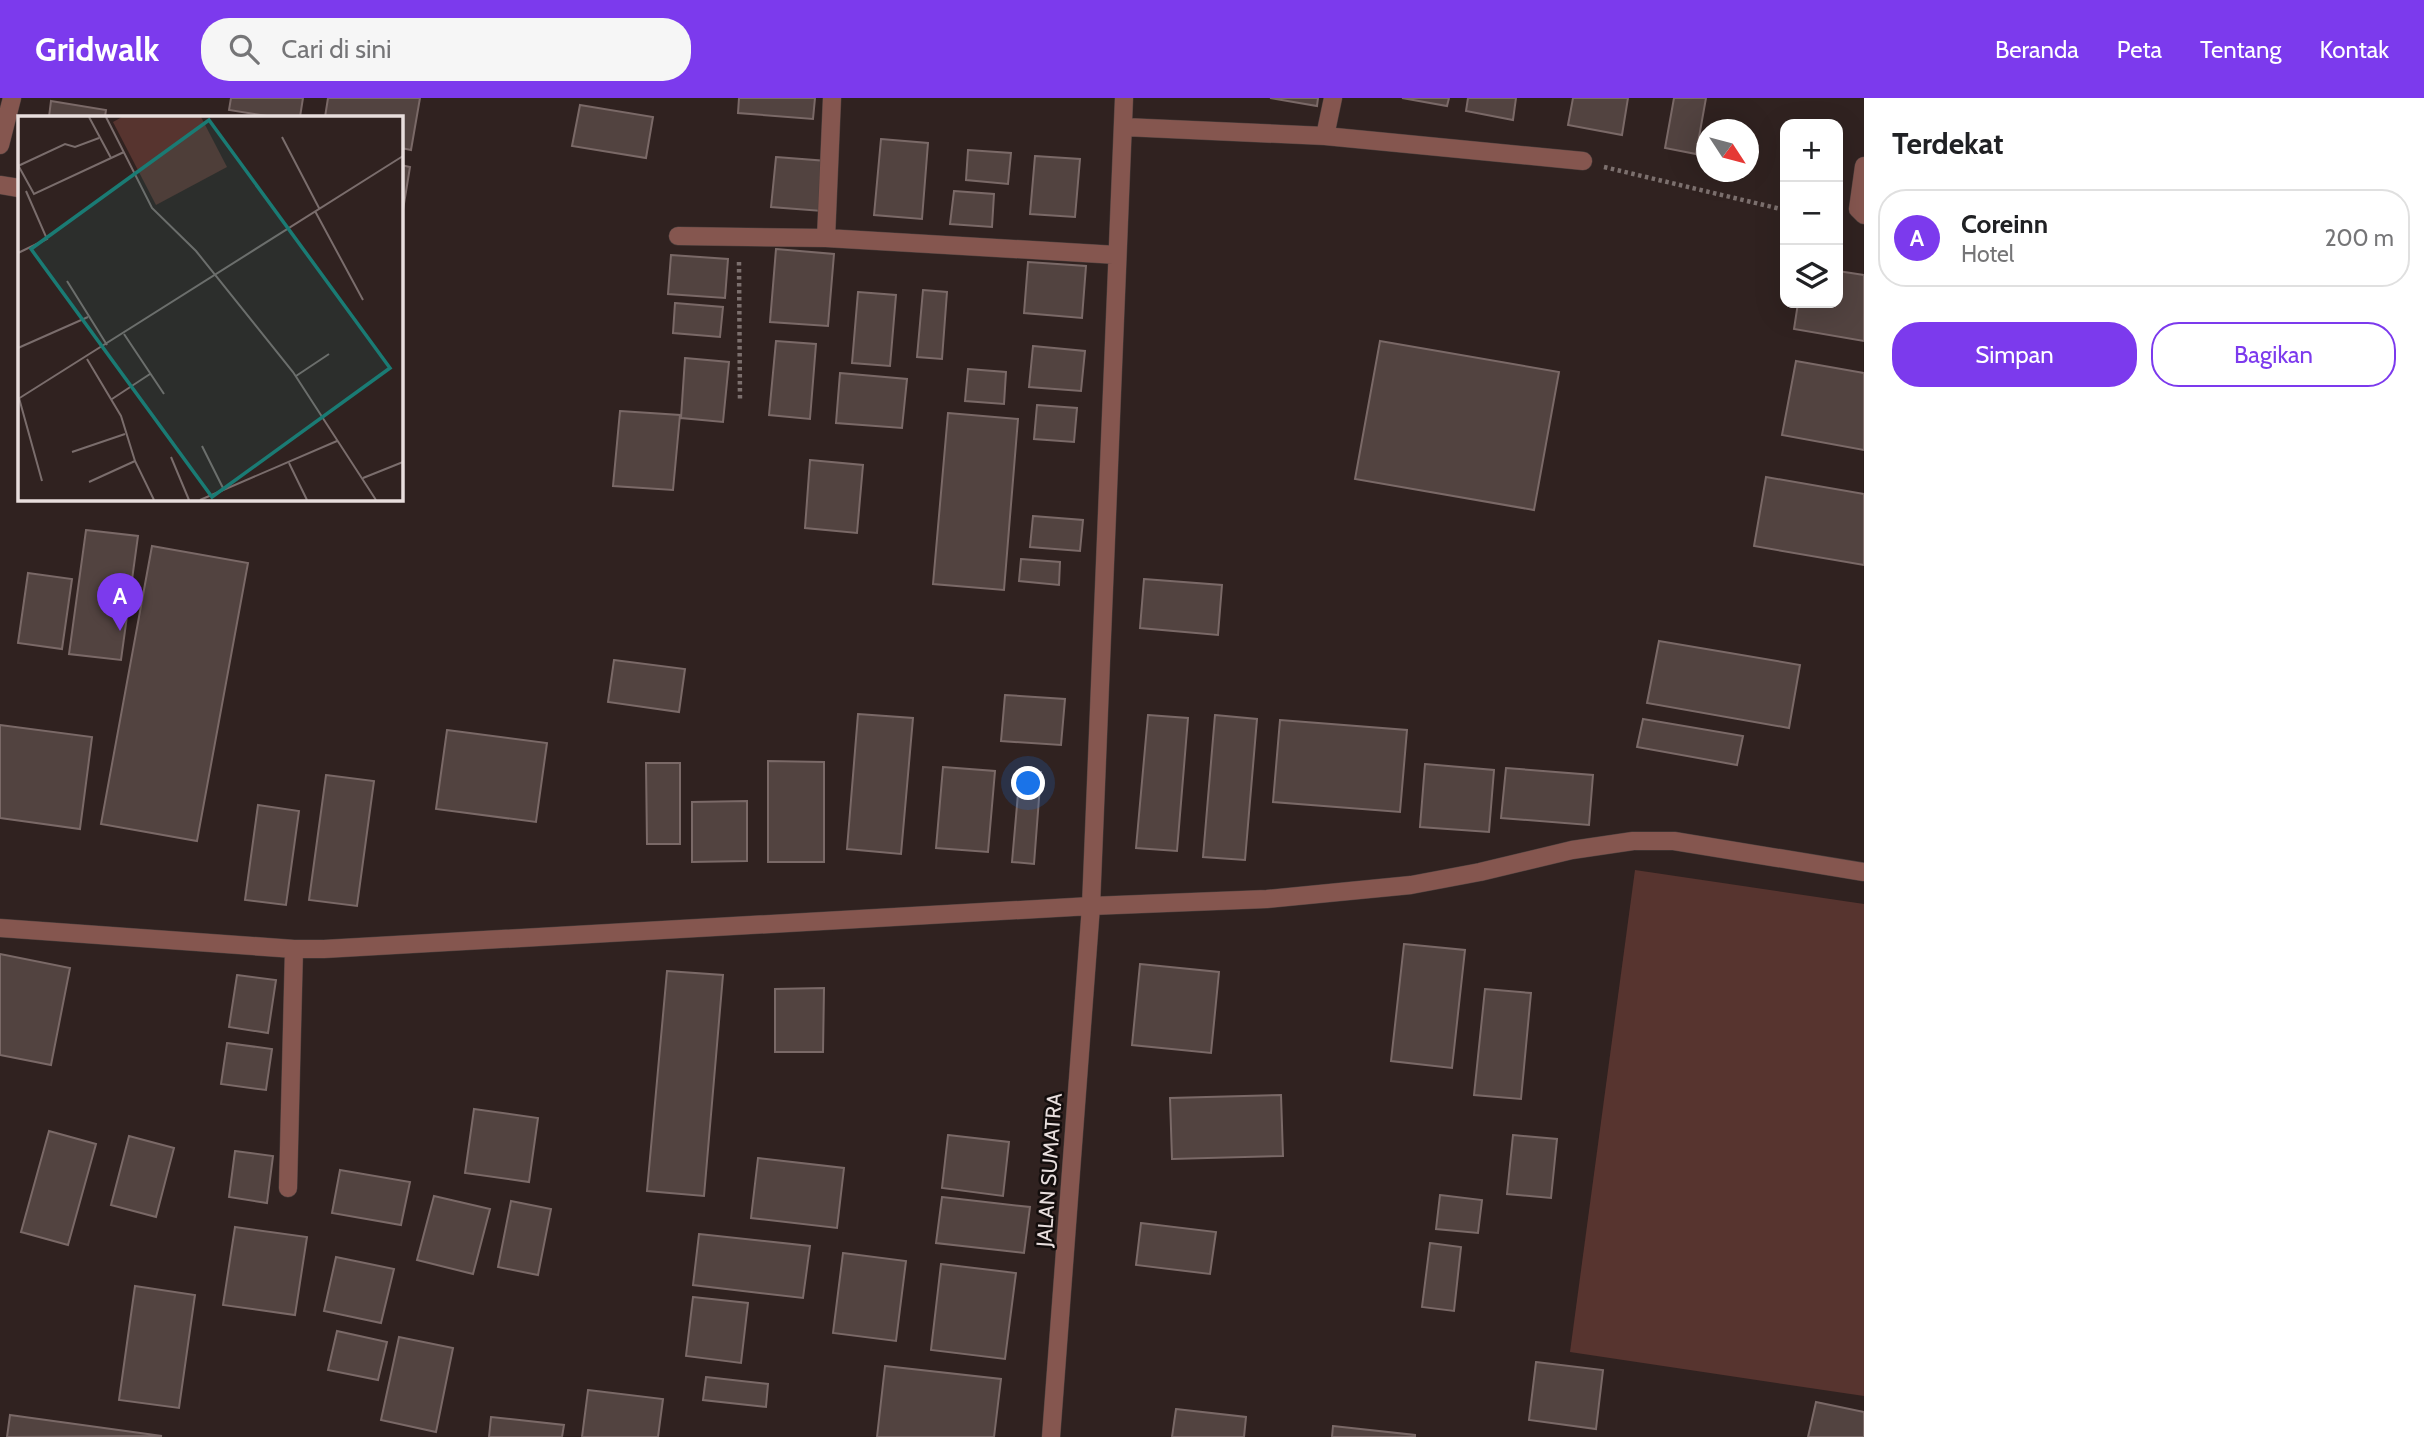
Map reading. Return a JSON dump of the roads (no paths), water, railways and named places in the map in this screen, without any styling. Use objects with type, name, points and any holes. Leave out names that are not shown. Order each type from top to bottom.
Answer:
[{"type":"street","points":[[0,145],[12,98]]},
{"type":"street","points":[[826,238],[832,98]]},
{"type":"street","name":"JALAN SUMATRA","points":[[1051,1437],[1091,906],[1124,98]]},
{"type":"street","points":[[1325,136],[1333,98]]},
{"type":"street","points":[[1124,127],[1325,136],[1583,162]]},
{"type":"street","points":[[1864,166],[1858,209],[1864,215]]},
{"type":"street","points":[[0,185],[18,188]]},
{"type":"street","points":[[678,236],[826,238],[1117,255]]},
{"type":"street","points":[[0,928],[294,949],[1267,899],[1411,886],[1480,873],[1572,850],[1633,841],[1674,841],[1864,872]]},
{"type":"street","points":[[288,1188],[294,949]]},
{"type":"place","name":"Coreinn","points":[[120,631]]}]
